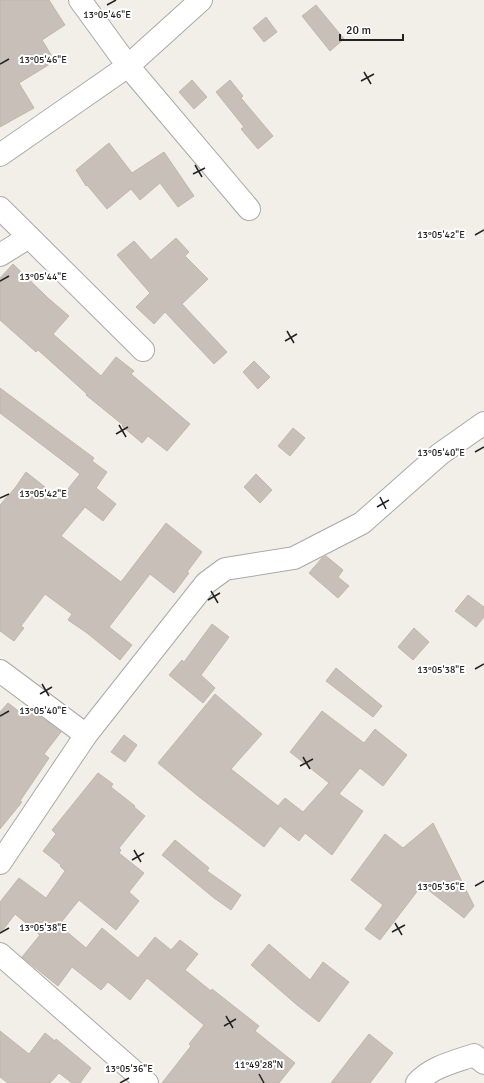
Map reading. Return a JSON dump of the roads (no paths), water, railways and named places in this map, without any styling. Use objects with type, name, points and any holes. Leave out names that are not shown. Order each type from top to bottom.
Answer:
[{"type":"street","points":[[80,0],[128,66],[248,209]]},
{"type":"street","points":[[0,155],[128,66],[201,0]]},
{"type":"street","points":[[0,208],[143,350]]},
{"type":"street","points":[[0,255],[29,237]]},
{"type":"street","points":[[0,863],[86,735],[206,583],[225,569],[294,558],[362,523],[440,454],[484,423]]},
{"type":"street","points":[[0,671],[86,735]]},
{"type":"street","points":[[0,954],[147,1083]]},
{"type":"street","points":[[417,1083],[424,1075],[445,1065],[474,1055],[484,1063]]}]
